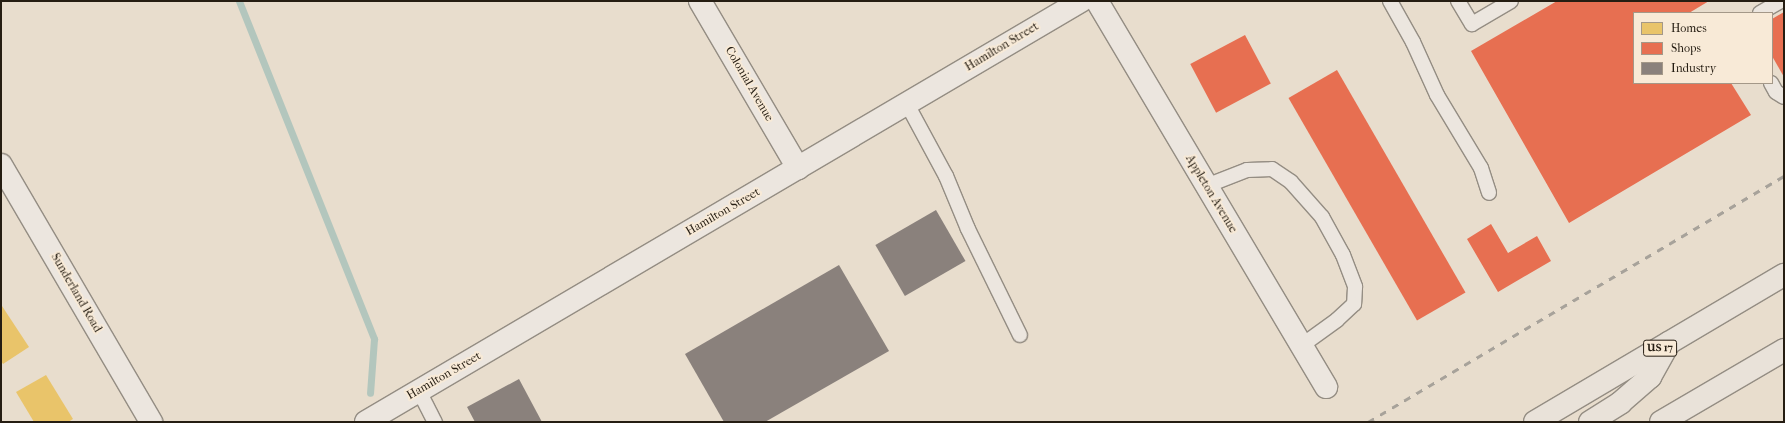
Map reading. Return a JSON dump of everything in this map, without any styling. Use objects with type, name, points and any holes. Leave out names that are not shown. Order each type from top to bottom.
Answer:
[{"type":"highway","name":"US 17","points":[[1535,422],[1784,275]]},
{"type":"highway","points":[[1590,422],[1620,403],[1650,377],[1670,342]]},
{"type":"highway","points":[[1661,422],[1784,350]]},
{"type":"street","name":"Colonial Avenue","points":[[700,1],[798,168]]},
{"type":"street","name":"Hamilton Street","points":[[366,422],[1081,1]]},
{"type":"street","name":"Appleton Avenue","points":[[1097,1],[1326,388]]},
{"type":"street","name":"Sunderland Road","points":[[1,165],[151,422]]},
{"type":"lane","points":[[1390,1],[1413,42],[1437,95],[1481,168],[1489,193]]},
{"type":"lane","points":[[1458,1],[1472,24],[1510,1]]},
{"type":"lane","points":[[1762,12],[1781,1]]},
{"type":"lane","points":[[1772,84],[1776,92],[1784,97]]},
{"type":"lane","points":[[907,104],[946,176],[968,230],[1020,335]]},
{"type":"lane","points":[[1206,186],[1247,170],[1272,169],[1291,182],[1322,217],[1343,255],[1355,287],[1354,304],[1337,320],[1302,346]]},
{"type":"lane","points":[[419,391],[435,422]]},
{"type":"building: Homes","points":[[2,306],[29,347],[3,364],[1,361]]},
{"type":"building: Homes","points":[[46,375],[73,419],[68,422],[34,422],[16,392]]},
{"type":"building: Shops","points":[[1557,1],[1709,1],[1691,12],[1633,12],[1633,84],[1732,84],[1751,115],[1569,223],[1471,51]]},
{"type":"building: Shops","points":[[1784,12],[1784,77],[1773,58],[1773,18]]},
{"type":"building: Shops","points":[[1245,35],[1271,84],[1216,113],[1190,64]]},
{"type":"building: Shops","points":[[1337,70],[1466,293],[1417,321],[1289,98]]},
{"type":"building: Shops","points":[[1491,224],[1508,253],[1537,236],[1551,261],[1498,292],[1467,239]]},
{"type":"building: Industry","points":[[936,210],[966,261],[905,296],[875,245]]},
{"type":"building: Industry","points":[[839,265],[889,351],[765,422],[724,422],[685,354]]},
{"type":"building: Industry","points":[[519,379],[542,422],[475,422],[467,407]]},
{"type":"waterway","points":[[239,1],[374,339],[370,393]]},
{"type":"railway","points":[[1368,422],[1784,176]]}]
